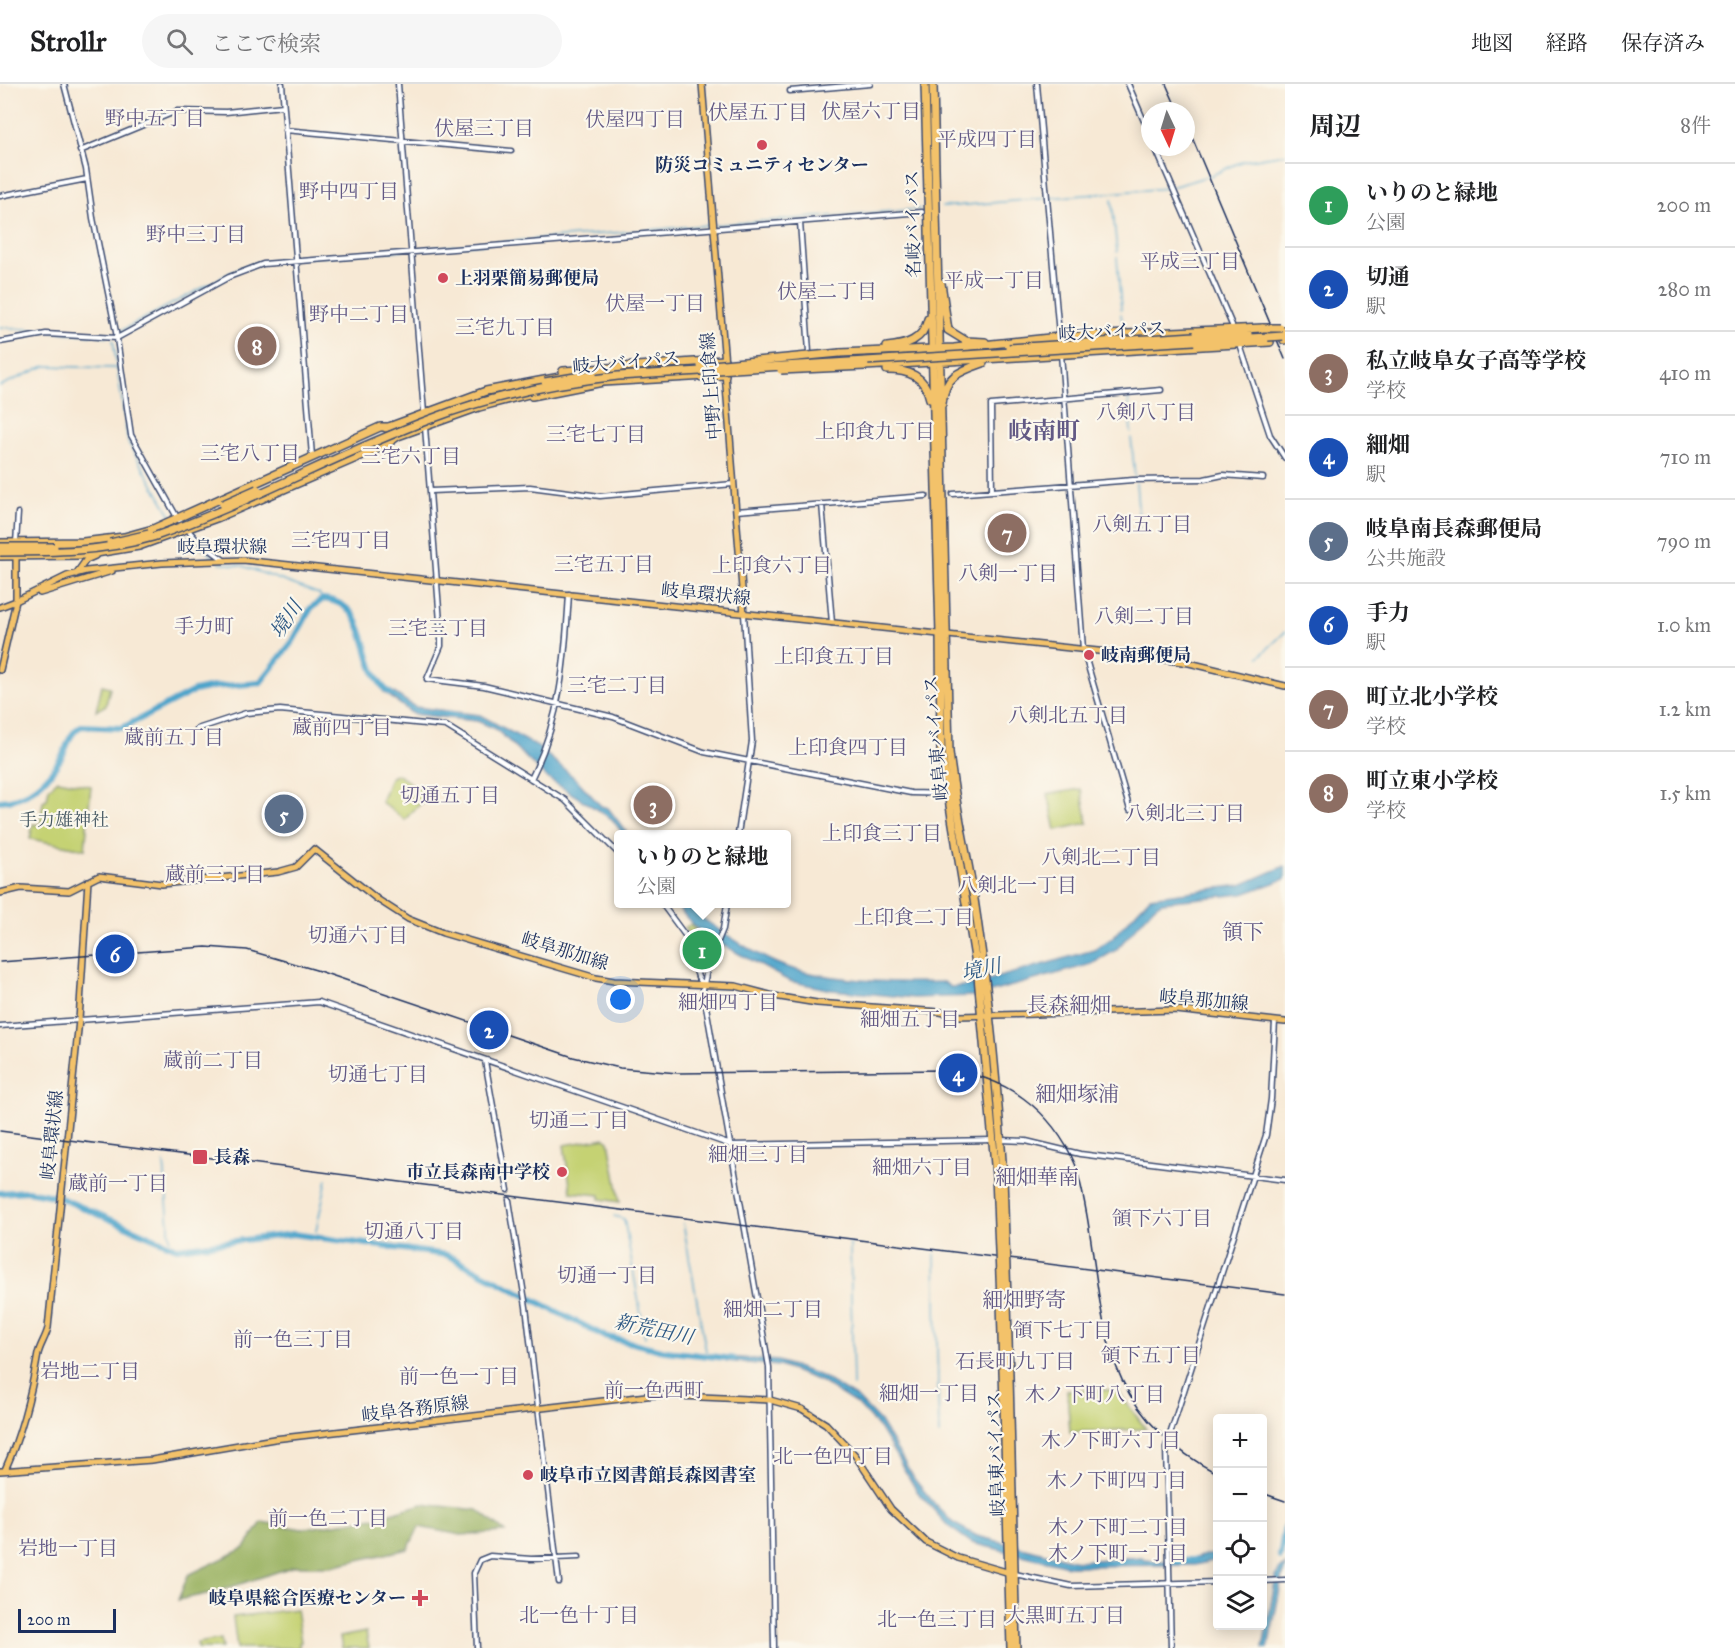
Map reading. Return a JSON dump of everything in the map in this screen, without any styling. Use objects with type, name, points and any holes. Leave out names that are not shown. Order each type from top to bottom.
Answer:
[{"type":"highway","name":"名岐バイパス","points":[[925,84],[930,295],[935,363]]},
{"type":"highway","name":"名岐バイパス","points":[[933,84],[936,254],[934,352]]},
{"type":"highway","points":[[936,254],[948,330],[966,341],[1001,343]]},
{"type":"highway","points":[[701,366],[903,345],[916,340],[926,326],[930,295]]},
{"type":"highway","points":[[684,372],[866,368],[1061,356],[1283,334]]},
{"type":"highway","name":"岐大バイパス","points":[[0,545],[71,547],[122,541],[169,527],[407,423],[464,403],[533,384],[618,372],[701,366],[1283,334]]},
{"type":"highway","points":[[841,353],[934,352],[1059,336],[1266,335]]},
{"type":"highway","name":"岐大バイパス","points":[[0,554],[85,551],[123,546],[216,515],[433,418],[516,393],[585,380],[1194,339]]},
{"type":"highway","points":[[0,554],[16,556],[105,553],[216,515],[384,446],[451,402],[487,388],[558,372],[724,360]]},
{"type":"highway","points":[[936,425],[944,391],[951,378],[962,369],[994,360]]},
{"type":"highway","name":"岐阜東バイパス","points":[[935,363],[950,794],[972,886],[1000,1176],[1011,1554],[1018,1648]]},
{"type":"highway","points":[[866,368],[902,370],[919,378],[928,391],[936,425]]},
{"type":"highway","points":[[451,402],[532,380],[618,372]]},
{"type":"highway","points":[[235,499],[285,472],[387,427],[425,418],[459,414],[594,383],[726,375]]},
{"type":"highway","points":[[459,414],[478,407],[585,380]]},
{"type":"highway","points":[[0,545],[83,542],[169,530],[312,457],[380,427],[387,427]]},
{"type":"highway","points":[[216,515],[398,436]]},
{"type":"highway","name":"岐阜東バイパス","points":[[1009,1648],[1012,1573]]},
{"type":"main road","name":"中野上印食線","points":[[702,84],[744,614]]},
{"type":"main road","points":[[67,584],[87,559],[105,553]]},
{"type":"main road","points":[[0,670],[16,601],[16,556]]},
{"type":"main road","name":"岐阜環状線","points":[[16,601],[77,573],[122,567],[220,560],[438,580],[1083,649],[1189,663],[1285,686]]},
{"type":"main road","name":"岐阜環状線","points":[[16,601],[122,567]]},
{"type":"main road","points":[[0,607],[16,601]]},
{"type":"main road","name":"岐阜那加線","points":[[88,882],[106,876],[147,884],[182,883],[278,872],[296,867],[314,849],[377,899],[408,919],[443,933],[614,981],[736,986],[774,996],[816,1003],[986,1017],[1176,1010],[1285,1022]]},
{"type":"main road","name":"岐阜環状線","points":[[3,1470],[20,1435],[36,1377],[39,1353],[47,1333],[79,1020],[88,882]]},
{"type":"main road","points":[[0,893],[21,888],[69,891],[88,882]]},
{"type":"main road","name":"岐阜各務原線","points":[[3,1470],[152,1460],[241,1443],[665,1395],[770,1400],[802,1409],[826,1424],[855,1455],[891,1509],[926,1542],[958,1558],[1012,1573]]},
{"type":"street","points":[[64,84],[87,179],[131,435],[182,525],[220,560]]},
{"type":"street","points":[[282,84],[312,457]]},
{"type":"street","points":[[398,84],[438,580],[441,644],[427,679],[484,686],[614,717],[704,752],[911,793],[950,794]]},
{"type":"street","points":[[790,91],[870,84]]},
{"type":"street","points":[[1038,84],[1083,649],[1130,810]]},
{"type":"street","points":[[1128,84],[1141,114]]},
{"type":"street","points":[[81,151],[177,111],[226,112],[283,106]]},
{"type":"street","points":[[285,130],[511,151]]},
{"type":"street","points":[[1159,156],[1232,325]]},
{"type":"street","points":[[0,196],[87,179]]},
{"type":"street","points":[[0,342],[46,334],[116,338],[241,272],[255,266],[296,259],[922,212]]},
{"type":"street","points":[[800,222],[809,352]]},
{"type":"street","points":[[1241,348],[1270,435],[1285,458]]},
{"type":"street","points":[[992,491],[991,405],[1161,390]]},
{"type":"street","points":[[952,494],[1133,480],[1204,479],[1223,474],[1263,478]]},
{"type":"street","points":[[431,491],[530,487],[600,496],[733,484]]},
{"type":"street","points":[[736,511],[926,496]]},
{"type":"street","points":[[822,504],[832,623]]},
{"type":"street","points":[[16,556],[18,513]]},
{"type":"street","points":[[531,779],[544,748],[562,689],[568,594]]},
{"type":"street","points":[[739,830],[752,741],[744,614]]},
{"type":"street","points":[[197,729],[246,712],[280,710],[436,723],[455,730],[565,800],[614,849]]},
{"type":"street","points":[[666,908],[687,938],[698,977],[703,983]]},
{"type":"street","points":[[726,908],[723,929],[703,983],[769,1365],[774,1648]]},
{"type":"street","points":[[0,1026],[319,1002],[731,1146],[1026,1141],[1080,1155],[1285,1180]]},
{"type":"street","points":[[1171,1648],[1166,1447],[1254,1177],[1268,1124],[1275,1021]]},
{"type":"street","points":[[485,1060],[508,1190]]},
{"type":"street","points":[[509,1200],[524,1291],[558,1557],[559,1582]]},
{"type":"street","points":[[477,1648],[474,1573],[480,1560],[493,1556],[526,1559],[579,1557]]},
{"type":"street","points":[[1012,1573],[1071,1586],[1213,1582]]},
{"type":"street","points":[[1267,1581],[1283,1580]]},
{"type":"green space","points":[[102,685],[110,687],[106,705],[96,711]]},
{"type":"green space","points":[[397,774],[428,795],[405,820],[381,802],[390,778]]},
{"type":"green space","name":"手力雄神社","points":[[58,780],[91,786],[85,849],[30,839],[33,824],[40,825],[43,801],[47,799],[49,788]]},
{"type":"green space","points":[[1081,789],[1088,823],[1056,830],[1048,794]]},
{"type":"green space","points":[[691,924],[698,934],[714,944],[701,973],[692,940],[685,928]]},
{"type":"green space","points":[[605,1138],[609,1141],[620,1202],[600,1199],[600,1195],[571,1192],[564,1145]]},
{"type":"green space","points":[[1067,1390],[1117,1390],[1146,1429],[1070,1432]]},
{"type":"green space","points":[[422,1504],[478,1510],[505,1532],[461,1535],[419,1527],[408,1549],[331,1566],[295,1566],[216,1592],[178,1600],[188,1575],[245,1548],[262,1522],[302,1529],[374,1518]]},
{"type":"green space","points":[[296,1609],[301,1642],[299,1648],[237,1648],[233,1617]]},
{"type":"green space","points":[[366,1632],[369,1648],[342,1648],[340,1637]]},
{"type":"green space","points":[[221,1639],[222,1648],[198,1648],[197,1643]]},
{"type":"water","points":[[387,688],[415,707],[480,715],[538,747],[578,781],[601,806],[608,808],[625,830],[620,830],[612,819],[547,778],[496,729],[477,721],[413,714],[383,691]]},
{"type":"water","points":[[1285,866],[1285,879],[1243,894],[1162,902],[1154,907],[1116,950],[1092,964],[976,996],[914,998],[832,990],[789,981],[710,938],[695,927],[678,908],[690,908],[741,944],[776,963],[793,969],[858,980],[944,982],[950,987],[967,986],[1094,950],[1112,938],[1150,897],[1241,885]]},
{"type":"water","points":[[727,1357],[778,1361],[821,1376],[857,1398],[880,1422],[915,1480],[934,1503],[953,1523],[977,1536],[1077,1561],[1142,1557],[1145,1560],[1183,1562],[1205,1555],[1213,1555],[1213,1561],[1195,1565],[1068,1566],[972,1543],[948,1526],[917,1491],[880,1429],[858,1405],[820,1381],[779,1366],[727,1361]]},
{"type":"water","points":[[1285,1565],[1268,1648],[1263,1648],[1276,1576],[1280,1568]]},
{"type":"waterway","points":[[942,207],[1168,188],[1212,175],[1243,161],[1285,154]]},
{"type":"waterway","points":[[1112,199],[1117,252]]},
{"type":"waterway","points":[[715,225],[920,209]]},
{"type":"waterway","points":[[418,249],[710,225]]},
{"type":"waterway","points":[[298,258],[403,250]]},
{"type":"waterway","points":[[1117,257],[1121,309]]},
{"type":"waterway","points":[[119,332],[238,269],[259,262],[293,259]]},
{"type":"waterway","points":[[1121,314],[1123,328]]},
{"type":"waterway","points":[[0,327],[107,336]]},
{"type":"waterway","points":[[113,340],[128,442],[172,517]]},
{"type":"waterway","points":[[0,386],[45,366],[115,368]]},
{"type":"waterway","points":[[1128,395],[1131,432]]},
{"type":"waterway","points":[[1131,438],[1135,477]]},
{"type":"waterway","points":[[1136,483],[1139,519]]},
{"type":"waterway","points":[[1139,524],[1140,533]]},
{"type":"waterway","points":[[183,533],[217,560]]},
{"type":"waterway","points":[[220,563],[243,566],[319,594],[323,599]]},
{"type":"waterway","name":"境川","points":[[0,801],[28,793],[43,781],[61,758],[73,733],[81,726],[122,728],[194,691],[260,683],[293,641],[311,608],[323,599],[340,604],[351,613],[359,625],[373,669],[380,682],[390,693]]},
{"type":"waterway","points":[[1259,657],[1285,632]]},
{"type":"waterway","points":[[164,1163],[170,1239]]},
{"type":"waterway","points":[[316,1231],[327,1179]]},
{"type":"waterway","name":"新荒田川","points":[[0,1193],[27,1191],[58,1197],[177,1248],[293,1234],[447,1255],[604,1336],[665,1351],[734,1359]]},
{"type":"waterway","points":[[614,1216],[624,1219],[645,1337]]},
{"type":"waterway","points":[[683,1223],[706,1351]]},
{"type":"waterway","points":[[850,1243],[853,1386]]},
{"type":"waterway","points":[[935,1255],[939,1435]]},
{"type":"waterway","points":[[1280,1557],[1285,1526]]},
{"type":"waterway","name":"新荒田川","points":[[1169,1561],[1194,1560]]},
{"type":"tunnel","points":[[926,496],[953,494]]},
{"type":"railway","points":[[1166,84],[1174,102]]},
{"type":"railway","points":[[1195,144],[1285,359]]},
{"type":"railway","points":[[0,962],[206,947],[247,950],[316,970],[573,1057],[620,1068],[678,1073],[943,1070],[987,1079],[1024,1098],[1040,1112],[1066,1146],[1076,1166],[1086,1212],[1099,1299],[1108,1340],[1121,1377],[1142,1412],[1173,1445],[1213,1471]]},
{"type":"railway","points":[[0,1131],[92,1143]]},
{"type":"railway","points":[[85,1142],[1285,1294]]},
{"type":"railway","points":[[1267,1495],[1285,1501]]},
{"type":"place","name":"防災コミュニティセンター","points":[[762,145]]},
{"type":"place","name":"上羽栗簡易郵便局","points":[[443,278]]},
{"type":"place","name":"町立東小学校","points":[[257,346]]},
{"type":"place","name":"町立北小学校","points":[[1007,533]]},
{"type":"place","name":"岐南郵便局","points":[[1089,655]]},
{"type":"place","name":"私立岐阜女子高等学校","points":[[653,805]]},
{"type":"place","name":"岐阜南長森郵便局","points":[[284,814]]},
{"type":"place","name":"いりのと緑地","points":[[702,950]]},
{"type":"place","name":"手力","points":[[115,954]]},
{"type":"place","name":"切通","points":[[489,1030]]},
{"type":"place","name":"細畑","points":[[958,1073]]},
{"type":"place","name":"長森","points":[[200,1157]]},
{"type":"place","name":"市立長森南中学校","points":[[562,1172]]},
{"type":"place","name":"岐阜市立図書館長森図書室","points":[[528,1475]]},
{"type":"place","name":"岐阜県総合医療センター","points":[[420,1598]]},
{"type":"district","name":"伏屋六丁目","points":[[871,111]]},
{"type":"district","name":"伏屋五丁目","points":[[758,112]]},
{"type":"district","name":"野中五丁目","points":[[155,118]]},
{"type":"district","name":"伏屋四丁目","points":[[635,119]]},
{"type":"district","name":"伏屋三丁目","points":[[484,128]]},
{"type":"district","name":"平成四丁目","points":[[987,139]]},
{"type":"district","name":"野中四丁目","points":[[349,191]]},
{"type":"district","name":"野中三丁目","points":[[196,234]]},
{"type":"district","name":"平成三丁目","points":[[1190,261]]},
{"type":"district","name":"平成一丁目","points":[[994,280]]},
{"type":"district","name":"伏屋二丁目","points":[[827,291]]},
{"type":"district","name":"伏屋一丁目","points":[[655,303]]},
{"type":"district","name":"野中二丁目","points":[[359,314]]},
{"type":"district","name":"三宅九丁目","points":[[505,327]]},
{"type":"district","name":"八剣八丁目","points":[[1146,412]]},
{"type":"district","name":"上印食九丁目","points":[[875,431]]},
{"type":"district","name":"岐南町","points":[[1044,431]]},
{"type":"district","name":"三宅七丁目","points":[[596,434]]},
{"type":"district","name":"三宅八丁目","points":[[250,453]]},
{"type":"district","name":"三宅六丁目","points":[[411,456]]},
{"type":"district","name":"八剣五丁目","points":[[1142,524]]},
{"type":"district","name":"三宅四丁目","points":[[341,540]]},
{"type":"district","name":"三宅五丁目","points":[[604,564]]},
{"type":"district","name":"上印食六丁目","points":[[772,565]]},
{"type":"district","name":"八剣一丁目","points":[[1008,573]]},
{"type":"district","name":"八剣二丁目","points":[[1144,616]]},
{"type":"district","name":"手力町","points":[[204,626]]},
{"type":"district","name":"三宅三丁目","points":[[438,628]]},
{"type":"district","name":"上印食五丁目","points":[[834,656]]},
{"type":"district","name":"三宅二丁目","points":[[617,685]]},
{"type":"district","name":"八剣北五丁目","points":[[1068,715]]},
{"type":"district","name":"蔵前四丁目","points":[[342,727]]},
{"type":"district","name":"蔵前五丁目","points":[[174,737]]},
{"type":"district","name":"上印食四丁目","points":[[848,747]]},
{"type":"district","name":"切通五丁目","points":[[450,795]]},
{"type":"district","name":"八剣北三丁目","points":[[1185,813]]},
{"type":"district","name":"上印食三丁目","points":[[882,833]]},
{"type":"district","name":"八剣北二丁目","points":[[1101,857]]},
{"type":"district","name":"蔵前三丁目","points":[[215,874]]},
{"type":"district","name":"八剣北一丁目","points":[[1017,885]]},
{"type":"district","name":"上印食二丁目","points":[[914,917]]},
{"type":"district","name":"領下","points":[[1243,932]]},
{"type":"district","name":"切通六丁目","points":[[358,935]]},
{"type":"district","name":"細畑四丁目","points":[[728,1002]]},
{"type":"district","name":"長森細畑","points":[[1069,1005]]},
{"type":"district","name":"細畑五丁目","points":[[910,1019]]},
{"type":"district","name":"蔵前二丁目","points":[[213,1060]]},
{"type":"district","name":"切通七丁目","points":[[378,1074]]},
{"type":"district","name":"細畑塚浦","points":[[1077,1094]]},
{"type":"district","name":"切通二丁目","points":[[579,1120]]},
{"type":"district","name":"細畑三丁目","points":[[758,1154]]},
{"type":"district","name":"細畑六丁目","points":[[922,1167]]},
{"type":"district","name":"細畑華南","points":[[1037,1177]]},
{"type":"district","name":"蔵前一丁目","points":[[118,1183]]},
{"type":"district","name":"領下六丁目","points":[[1162,1218]]},
{"type":"district","name":"切通八丁目","points":[[414,1231]]},
{"type":"district","name":"切通一丁目","points":[[607,1275]]},
{"type":"district","name":"細畑野寄","points":[[1024,1300]]},
{"type":"district","name":"細畑二丁目","points":[[773,1309]]},
{"type":"district","name":"領下七丁目","points":[[1063,1330]]},
{"type":"district","name":"前一色三丁目","points":[[293,1339]]},
{"type":"district","name":"領下五丁目","points":[[1151,1355]]},
{"type":"district","name":"石長町九丁目","points":[[1015,1361]]},
{"type":"district","name":"岩地二丁目","points":[[90,1371]]},
{"type":"district","name":"前一色一丁目","points":[[459,1376]]},
{"type":"district","name":"前一色西町","points":[[654,1390]]},
{"type":"district","name":"細畑一丁目","points":[[929,1393]]},
{"type":"district","name":"木ノ下町八丁目","points":[[1095,1394]]},
{"type":"district","name":"木ノ下町六丁目","points":[[1111,1440]]},
{"type":"district","name":"北一色四丁目","points":[[833,1456]]},
{"type":"district","name":"木ノ下町四丁目","points":[[1117,1480]]},
{"type":"district","name":"前一色二丁目","points":[[328,1518]]},
{"type":"district","name":"木ノ下町二丁目","points":[[1118,1527]]},
{"type":"district","name":"岩地一丁目","points":[[68,1548]]},
{"type":"district","name":"木ノ下町一丁目","points":[[1118,1553]]},
{"type":"district","name":"北一色十丁目","points":[[579,1615]]},
{"type":"district","name":"大黒町五丁目","points":[[1065,1615]]},
{"type":"district","name":"北一色三丁目","points":[[937,1619]]}]
